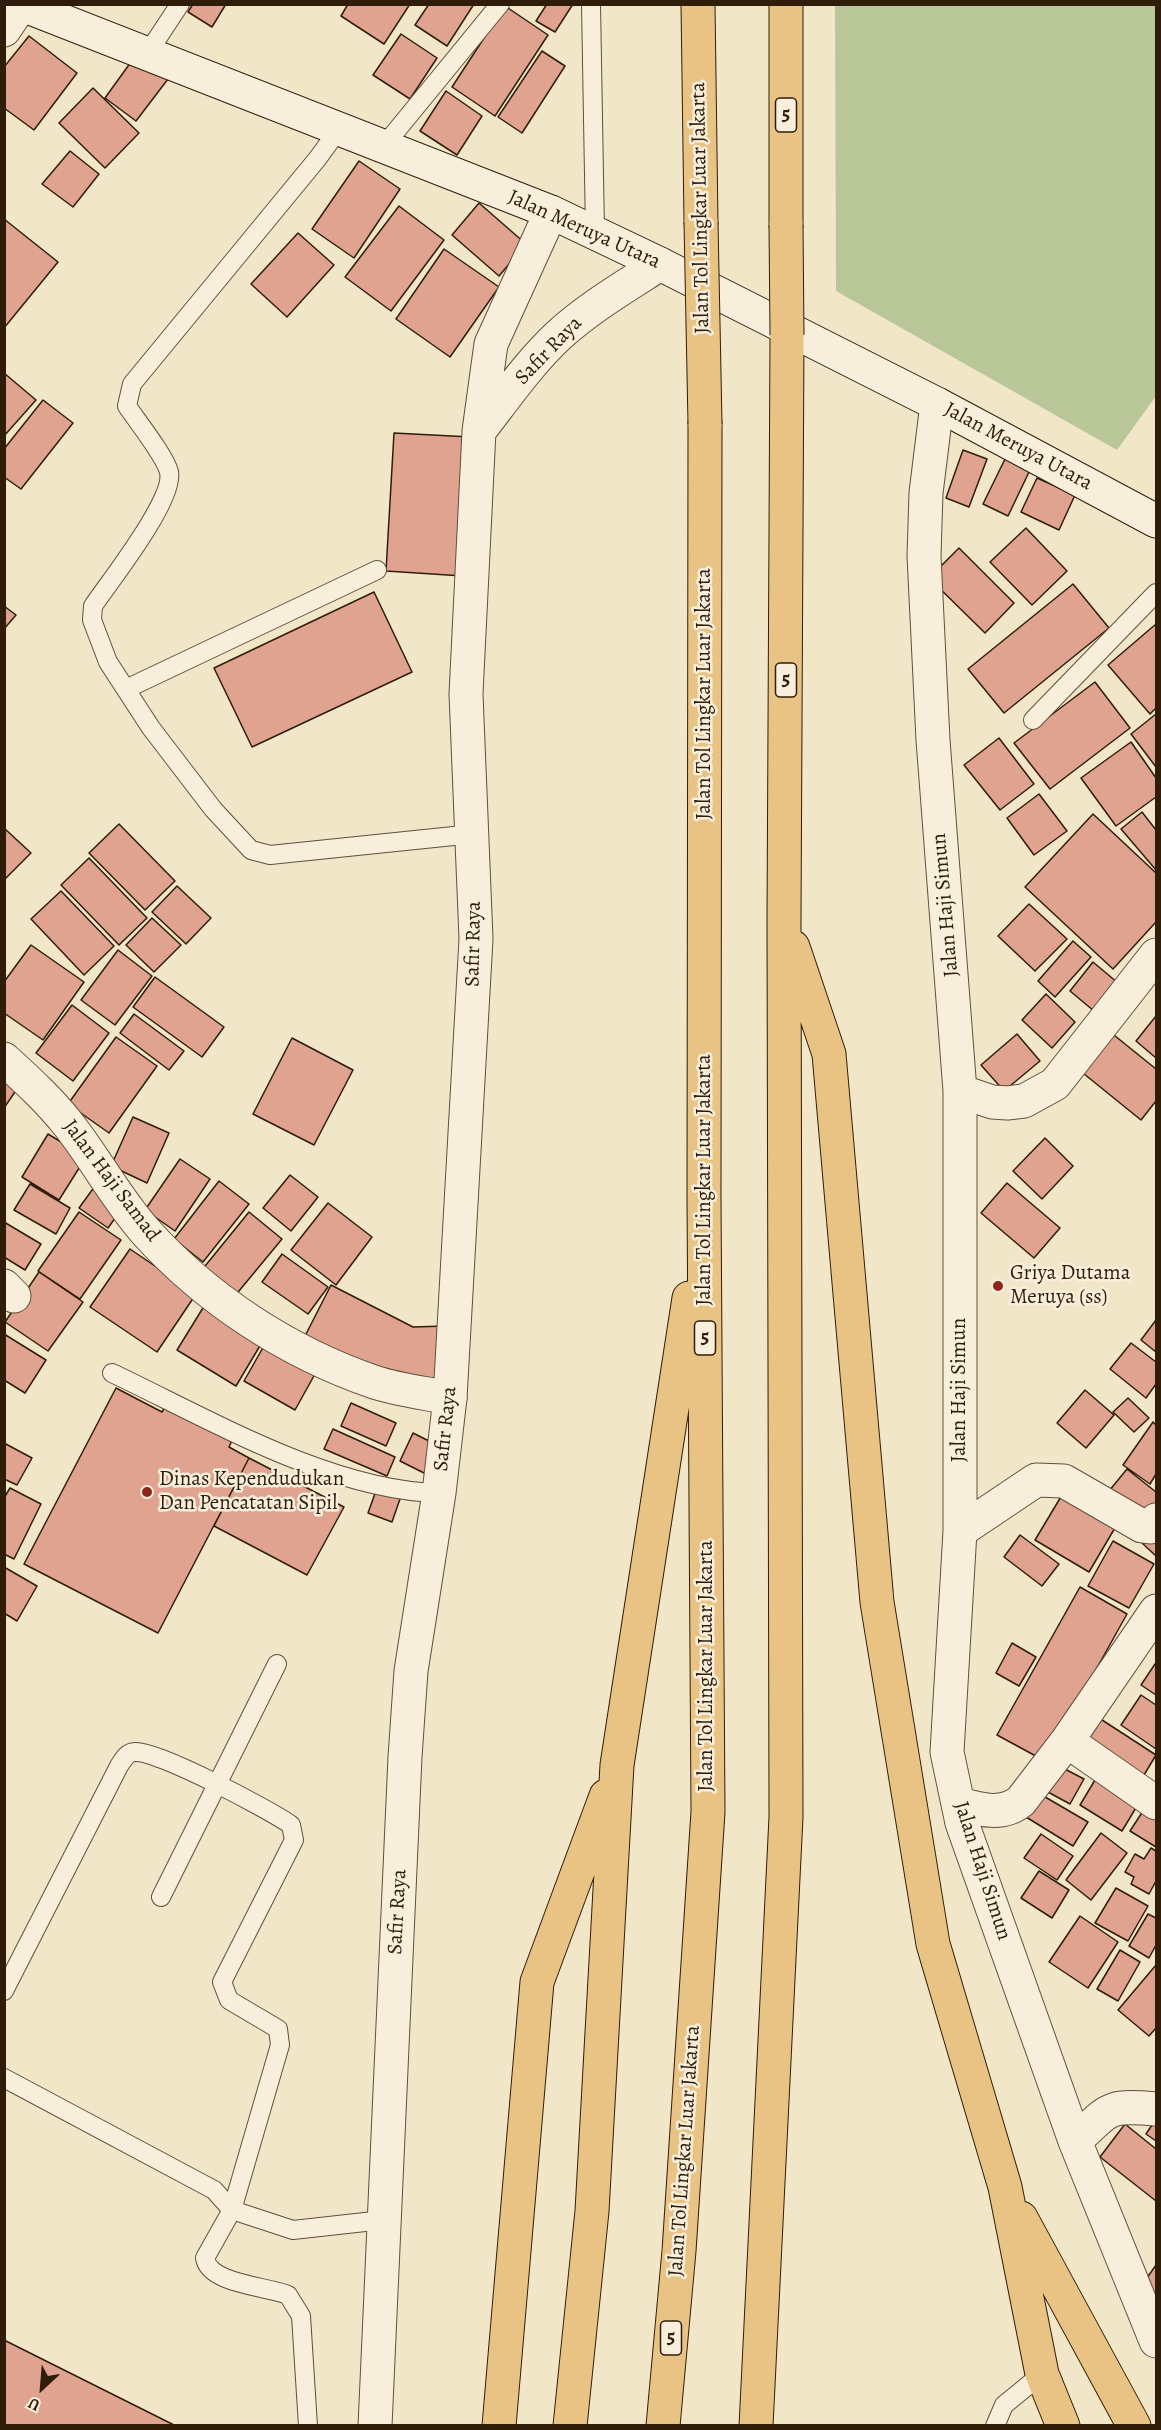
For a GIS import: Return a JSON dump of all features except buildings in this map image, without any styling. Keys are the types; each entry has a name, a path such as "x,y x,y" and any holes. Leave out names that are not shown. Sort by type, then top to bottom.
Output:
{"highway":[{"name":"Jalan Tol Lingkar Luar Jakarta","path":"663,2426 679,2251 708,1812 704,1197 705,424 698,4"},
{"name":"5","path":"756,2426 786,1817 784,920 788,441 786,4"},
{"path":"784,920 829,1054 877,1602 933,1944 1005,2187 1042,2374 1063,2426"},
{"path":"570,2426 592,2211 617,1765 704,1197"},
{"path":"499,2426 537,1982 617,1765"},
{"path":"1005,2187 1134,2426"}],"street":[{"name":"Jalan Meruya Utara","path":"21,5 551,212 660,264 937,404 1156,519"},
{"path":"4,30 21,5"},
{"name":"Safir Raya","path":"375,2426 383,2220 411,1671 439,1493 450,1398 476,939 466,694 479,431 491,344 551,212"},
{"name":"Safir Raya","path":"479,431 534,361 558,336 583,315 660,264"},
{"name":"Jalan Haji Simun","path":"937,404 926,493 924,556 933,740 960,1091 960,1531 947,1752 962,1823 1075,2141 1156,2341"},
{"path":"960,1091 992,1102 1007,1103 1024,1101 1055,1084 1156,956"},
{"name":"Jalan Haji Samad","path":"4,1059 39,1090 68,1124 144,1229 188,1275 249,1322 315,1357 375,1382 450,1398"},
{"path":"960,1531 1036,1480 1064,1481 1142,1526 1150,1527 1156,1520"},
{"path":"959,1804 993,1811 1013,1808 1022,1801 1067,1741 1156,1611"},
{"path":"1067,1741 1156,1803"},
{"path":"1075,2141 1107,2111 1120,2106 1156,2109"}],"lane":[{"path":"147,54 180,4"},
{"path":"382,147 500,4"},
{"path":"591,4 595,232"},
{"path":"339,129 318,158 132,384 127,395 127,406 168,468 170,486 160,508 91,612 108,662 151,728 213,809 251,850 270,855 473,834"},
{"path":"126,689 377,570"},
{"path":"1033,720 1156,593"},
{"path":"112,1373 306,1465 413,1493 439,1493"},
{"path":"161,1897 277,1664"},
{"path":"4,1991 124,1758 133,1752 139,1752 218,1785 274,1813 291,1825 295,1835 222,1982 229,2000 278,2029 280,2045 232,2210 205,2258 207,2265 216,2276 287,2295 300,2313 308,2426"},
{"path":"4,2078 214,2190 232,2210 293,2230 383,2220"},
{"path":"995,2426 1004,2406 1042,2374"}],"green space":[{"path":"835,5 1156,5 1156,396 1117,450 836,291"}],"place":[{"name":"Griya Dutama Meruya (ss)","path":"998,1286"},
{"name":"Dinas Kependudukan Dan Pencatatan Sipil","path":"147,1492"}]}
